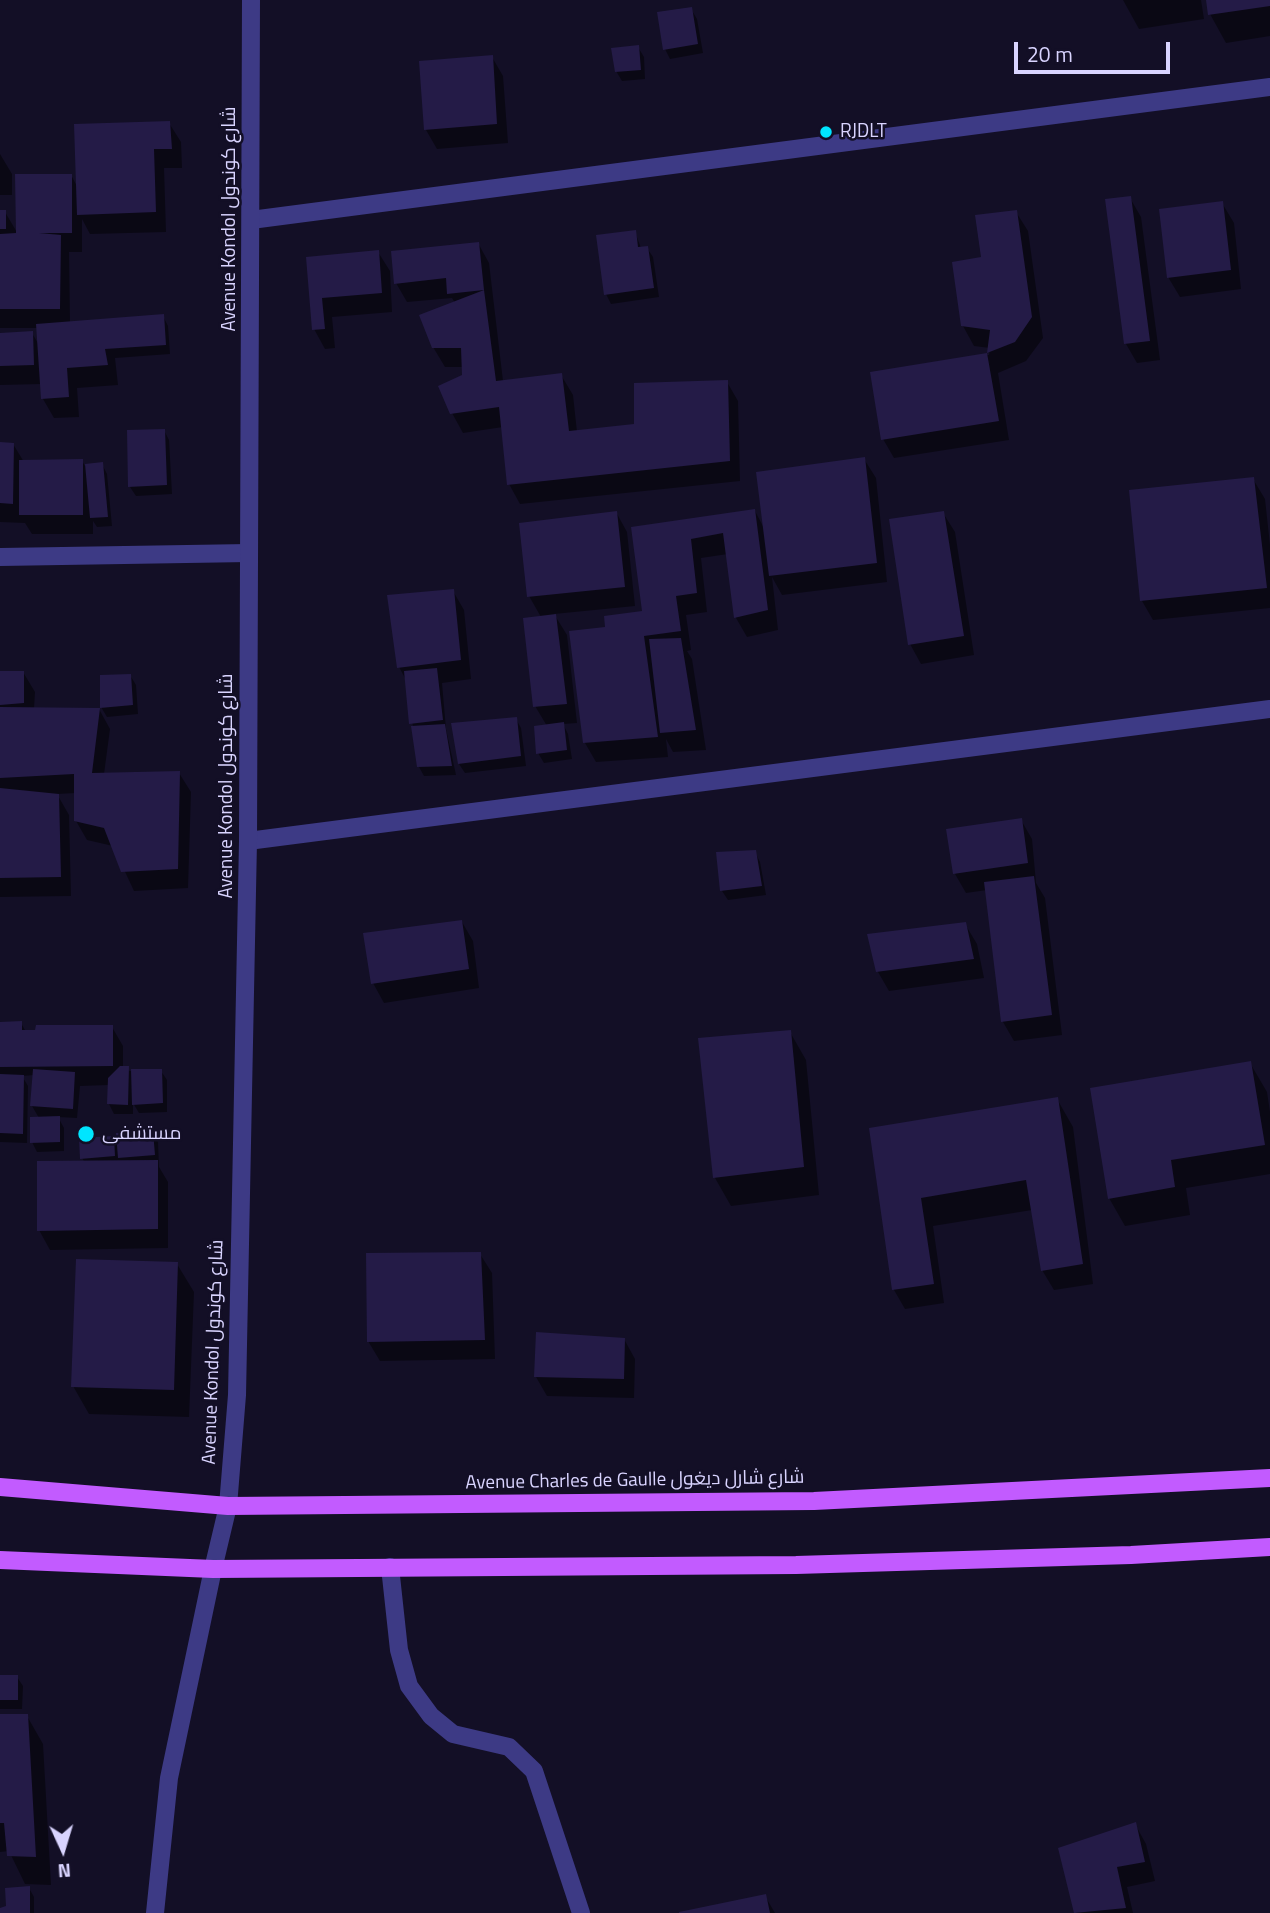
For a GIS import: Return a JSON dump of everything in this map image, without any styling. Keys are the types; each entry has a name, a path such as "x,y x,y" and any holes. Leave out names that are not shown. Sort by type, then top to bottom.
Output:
{"main road":[{"name":"Avenue Charles de Gaulle شارع شارل ديغول","path":"0,1487 228,1506 814,1501 1270,1478"},
{"path":"0,1560 213,1569 796,1565 1131,1555 1270,1547"}],"street":[{"name":"Avenue Kondol شارع كوندول","path":"155,1913 170,1778 228,1506 237,1395 248,841 251,0"},
{"path":"251,220 1270,87"},
{"path":"0,557 249,553"},
{"path":"248,841 1270,709"},
{"path":"390,1567 399,1650 409,1686 431,1716 453,1734 509,1747 534,1771 581,1913"}],"building":[{"path":"1206,0 1270,0 1270,6 1208,15"},
{"path":"692,7 698,44 663,50 657,12"},
{"path":"639,45 641,70 615,72 611,48"},
{"path":"493,55 497,124 424,130 419,61"},
{"path":"170,121 172,149 154,149 156,212 77,215 74,124"},
{"path":"15,174 72,174 72,233 39,233 61,235 60,309 0,309 0,234 16,233"},
{"path":"1131,196 1150,341 1124,344 1105,199"},
{"path":"1223,201 1231,270 1167,278 1159,209"},
{"path":"0,210 6,210 6,229 0,229"},
{"path":"1017,210 1032,317 1015,342 987,353 990,330 961,326 952,262 981,257 975,215"},
{"path":"636,230 638,247 648,246 654,288 604,295 596,235"},
{"path":"479,242 484,290 447,294 446,278 394,284 391,251"},
{"path":"379,250 382,293 322,298 325,329 312,330 306,257"},
{"path":"484,290 496,381 562,373 569,431 634,424 634,383 728,380 730,461 507,485 499,407 450,414 438,386 462,375 461,348 432,348 419,315"},
{"path":"164,314 166,345 105,349 108,365 67,368 69,397 41,399 36,324"},
{"path":"33,331 34,365 0,366 0,333"},
{"path":"987,353 999,421 881,440 870,372"},
{"path":"165,429 167,485 128,487 127,430"},
{"path":"0,442 14,443 13,504 0,503"},
{"path":"865,457 877,563 769,576 756,472"},
{"path":"83,459 83,515 19,515 19,460"},
{"path":"103,462 108,517 90,518 85,464"},
{"path":"1254,477 1267,588 1140,601 1129,490"},
{"path":"755,509 768,610 734,618 723,533 691,539 697,593 676,596 681,631 644,636 658,737 583,743 569,631 605,627 604,616 642,611 631,527"},
{"path":"617,511 625,587 527,597 519,523"},
{"path":"944,511 964,636 908,645 889,519"},
{"path":"454,589 461,660 397,668 387,595"},
{"path":"556,614 567,704 533,707 523,618"},
{"path":"681,638 696,730 660,733 649,639"},
{"path":"437,668 443,720 409,724 404,671"},
{"path":"0,671 24,671 24,703 0,705"},
{"path":"131,674 133,705 100,708 100,675"},
{"path":"0,707 100,708 92,773 180,771 178,869 121,872 104,828 74,821 74,774 0,778"},
{"path":"517,717 521,756 458,764 451,723"},
{"path":"564,722 567,750 536,754 534,726"},
{"path":"445,724 452,766 417,767 411,726"},
{"path":"0,788 59,794 61,877 0,878"},
{"path":"1022,818 1028,863 953,874 946,829"},
{"path":"756,850 762,886 720,891 716,852"},
{"path":"1034,876 1052,1015 1001,1022 984,882"},
{"path":"462,920 469,969 371,984 363,933"},
{"path":"966,922 974,959 876,972 867,934"},
{"path":"22,1021 22,1030 35,1030 36,1025 113,1025 113,1066 0,1067 0,1022"},
{"path":"791,1030 804,1167 713,1178 698,1038"},
{"path":"1251,1061 1265,1145 1171,1160 1175,1187 1108,1199 1090,1088"},
{"path":"120,1066 129,1066 128,1105 107,1104 108,1078"},
{"path":"33,1069 75,1072 73,1109 30,1106"},
{"path":"131,1069 162,1069 163,1103 132,1105"},
{"path":"0,1074 24,1075 23,1134 0,1133"},
{"path":"1058,1097 1083,1264 1041,1271 1026,1180 921,1198 934,1284 892,1290 869,1128"},
{"path":"60,1116 60,1142 30,1143 30,1117"},
{"path":"153,1131 155,1155 118,1158 116,1133"},
{"path":"114,1136 115,1156 80,1159 79,1138"},
{"path":"158,1160 158,1229 37,1231 37,1161"},
{"path":"481,1252 485,1340 367,1342 366,1253"},
{"path":"76,1259 178,1262 174,1390 71,1387"},
{"path":"536,1332 625,1338 624,1379 534,1377"},
{"path":"0,1675 18,1675 18,1700 0,1700"},
{"path":"0,1714 28,1714 36,1857 7,1856 4,1823 0,1823"},
{"path":"1136,1822 1145,1862 1117,1867 1126,1908 1074,1913 1058,1848"},
{"path":"30,1886 30,1913 0,1913 0,1908 6,1906 5,1888"},
{"path":"766,1894 770,1913 679,1913 679,1912"}],"place":[{"name":"RJDLT","path":"826,132"},
{"name":"مستشفى","path":"86,1134"}]}
